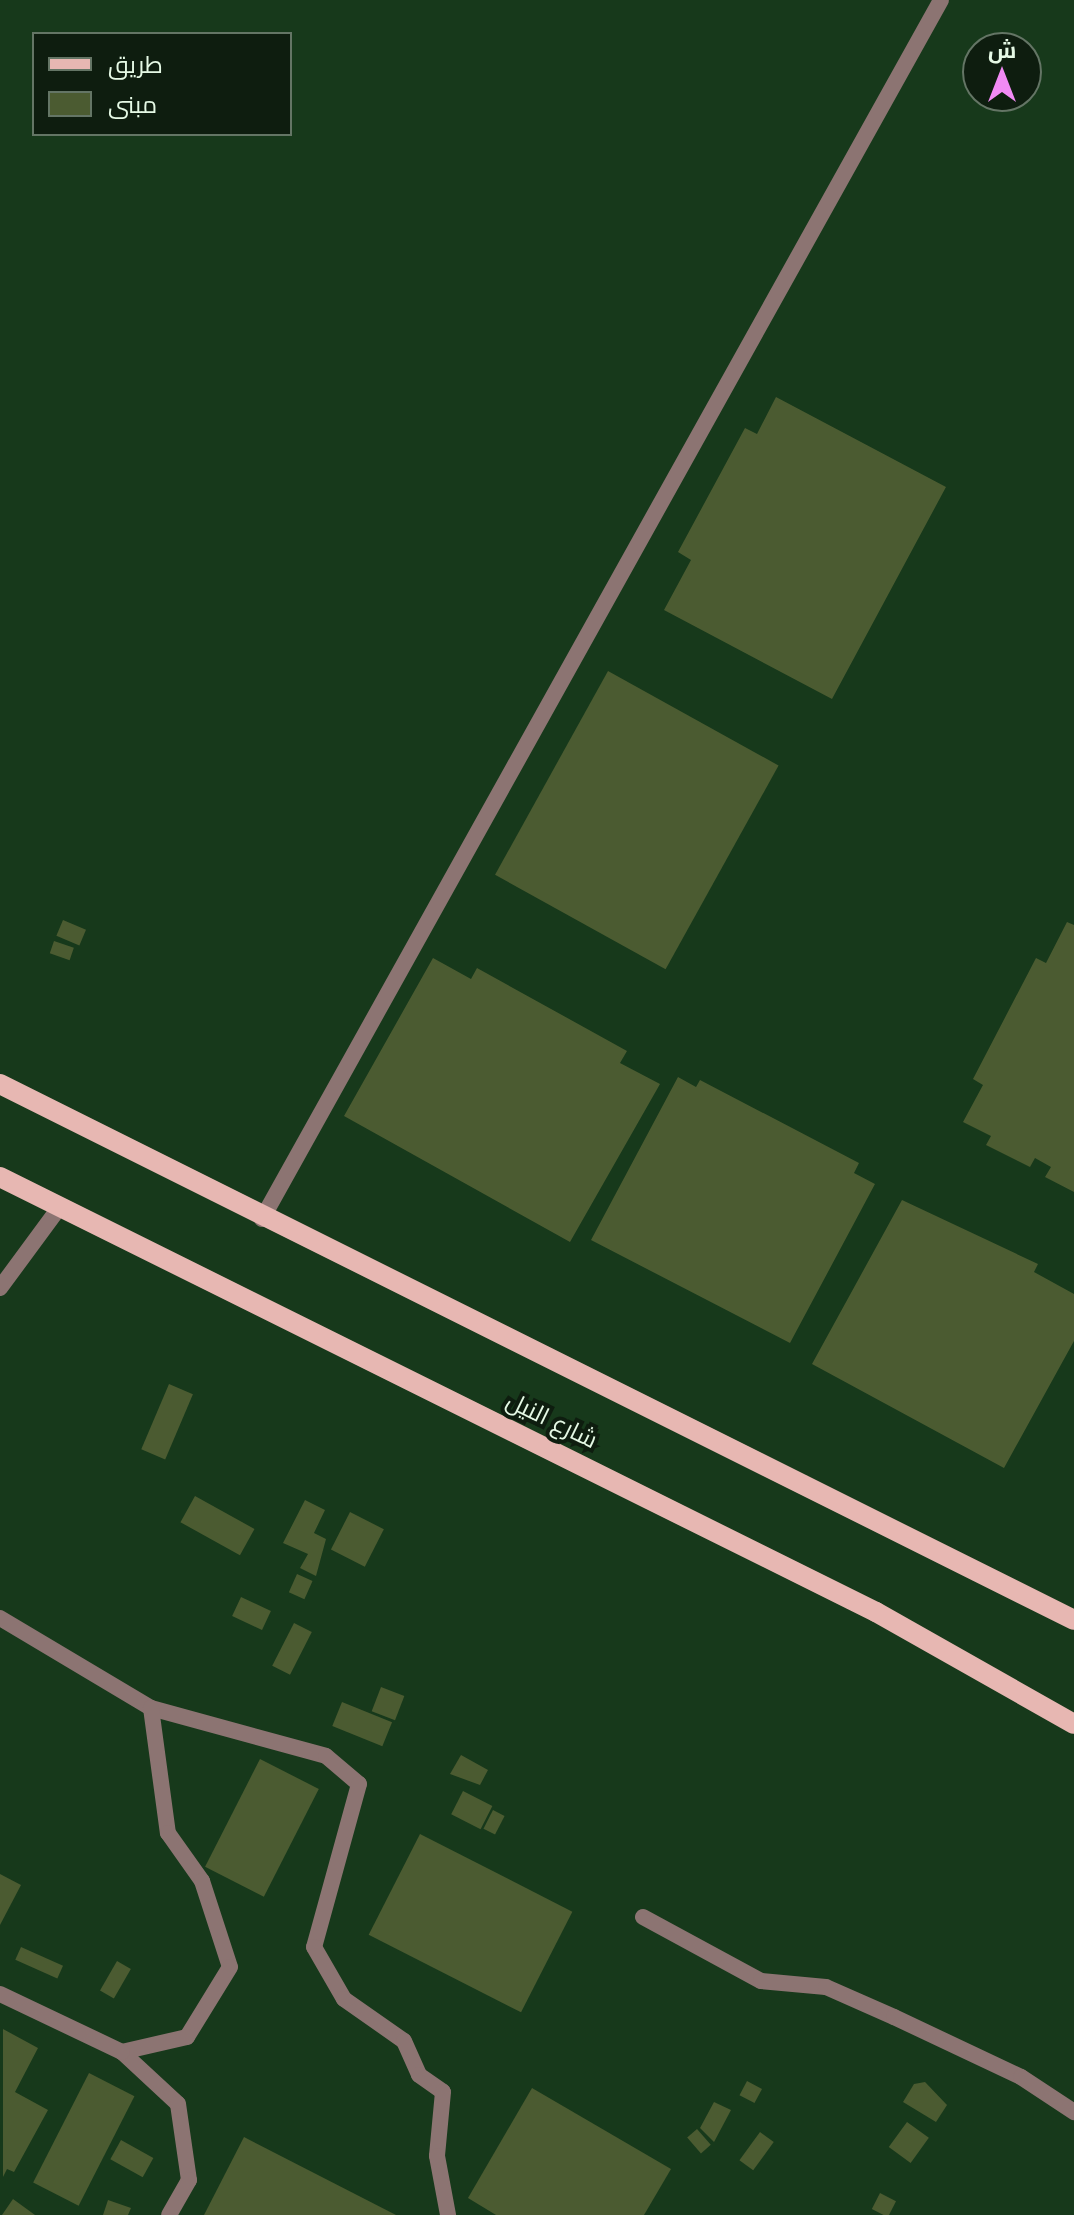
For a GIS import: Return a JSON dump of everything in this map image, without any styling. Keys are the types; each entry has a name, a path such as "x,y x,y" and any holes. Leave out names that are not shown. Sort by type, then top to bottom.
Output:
{"main road":[{"path":"0,1084 262,1219 1074,1620"},
{"name":"شارع النيل","path":"0,1177 725,1536 1074,1724"}],"street":[{"path":"262,1219 941,0"},
{"path":"0,1288 59,1208"},
{"path":"0,1618 151,1708 326,1756 359,1784 314,1947 344,1999 404,2041 419,2075 443,2092 437,2156 448,2215"},
{"path":"122,2052 187,2037 230,1967 202,1881 168,1833 151,1708"},
{"path":"643,1917 761,1981 826,1987 894,2017 1021,2077 1074,2112"},
{"path":"0,1994 122,2052 178,2104 189,2180 169,2215"}],"building":[{"path":"776,397 946,487 832,699 664,610 691,560 678,552 745,428 757,434"},
{"path":"608,671 779,766 666,969 495,875"},
{"path":"63,920 86,930 79,945 56,936"},
{"path":"1067,922 1074,925 1074,1192 1045,1177 1051,1167 1035,1158 1030,1167 986,1145 991,1136 963,1122 983,1085 973,1079 1036,958 1046,963"},
{"path":"54,941 74,948 70,960 50,953"},
{"path":"433,958 471,979 477,968 627,1051 620,1063 660,1084 570,1242 344,1116"},
{"path":"678,1077 696,1087 700,1080 859,1163 854,1173 875,1184 790,1343 591,1240"},
{"path":"902,1200 1038,1264 1034,1272 1074,1294 1074,1341 1004,1468 812,1364"},
{"path":"169,1384 193,1394 165,1460 141,1449"},
{"path":"195,1496 254,1529 240,1555 180,1522"},
{"path":"305,1500 325,1510 314,1533 326,1539 316,1576 300,1568 308,1554 283,1543"},
{"path":"350,1512 384,1529 365,1567 331,1549"},
{"path":"297,1574 313,1581 304,1599 289,1592"},
{"path":"241,1597 271,1611 262,1630 232,1616"},
{"path":"294,1623 312,1632 290,1675 272,1666"},
{"path":"381,1687 404,1696 395,1720 372,1711"},
{"path":"342,1702 392,1722 382,1746 332,1726"},
{"path":"461,1755 488,1770 480,1785 450,1774"},
{"path":"260,1759 319,1789 264,1897 205,1867"},
{"path":"463,1791 492,1806 481,1829 451,1814"},
{"path":"493,1810 505,1816 495,1835 483,1829"},
{"path":"420,1834 572,1912 521,2012 369,1935"},
{"path":"0,1874 21,1885 0,1925"},
{"path":"21,1947 63,1966 57,1978 15,1960"},
{"path":"117,1961 131,1969 114,1998 100,1990"},
{"path":"3,2029 38,2048 15,2092 48,2110 14,2172 7,2169 3,2177"},
{"path":"89,2073 134,2096 79,2206 33,2183"},
{"path":"747,2081 762,2089 754,2103 739,2095"},
{"path":"925,2082 947,2105 936,2122 903,2102 914,2084"},
{"path":"532,2088 671,2169 644,2215 496,2215 468,2198"},
{"path":"714,2102 731,2110 714,2142 700,2128"},
{"path":"907,2122 929,2138 911,2163 889,2147"},
{"path":"697,2129 711,2145 701,2153 687,2138"},
{"path":"760,2132 774,2142 753,2170 739,2160"},
{"path":"244,2137 396,2215 204,2215"},
{"path":"121,2140 153,2158 143,2177 110,2159"},
{"path":"880,2193 896,2201 889,2215 872,2209"},
{"path":"13,2199 35,2215 2,2215"},
{"path":"108,2200 131,2208 128,2215 103,2215"}]}
